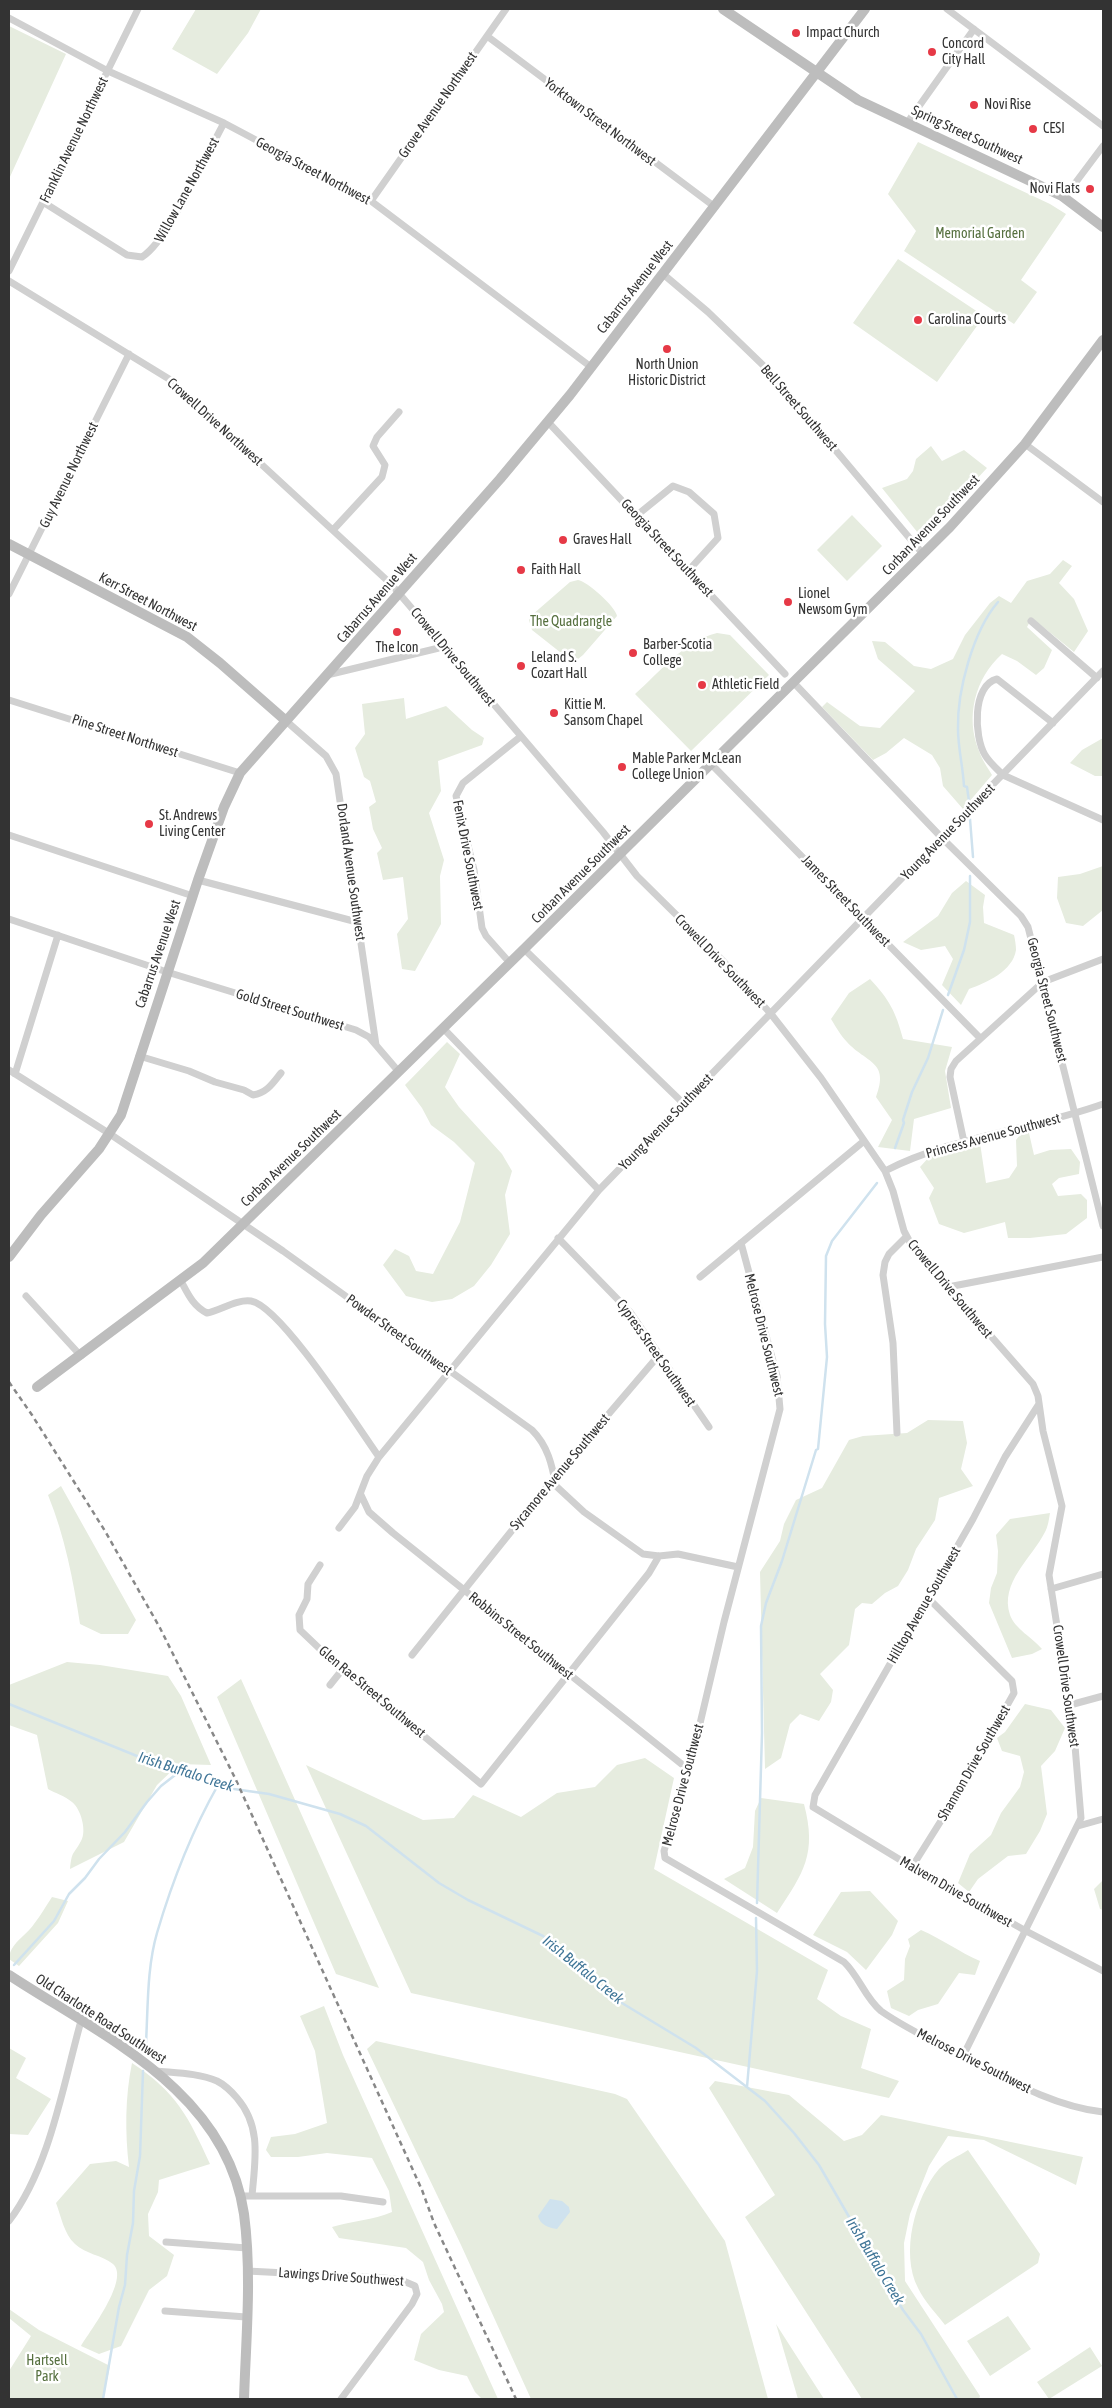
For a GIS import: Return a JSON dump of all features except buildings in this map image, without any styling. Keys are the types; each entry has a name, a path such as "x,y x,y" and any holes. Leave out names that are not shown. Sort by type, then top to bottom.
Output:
{"street":[{"name":"Franklin Avenue Northwest","path":"9,271 138,9"},
{"name":"Grove Avenue Northwest","path":"371,201 506,9"},
{"name":"Spring Street Southwest","path":"723,9 858,100 1064,198 1103,227"},
{"name":"Cabarrus Avenue West","path":"9,1257 41,1215 110,1134 121,1115 192,896 224,806 240,773 548,422 715,207 865,9"},
{"path":"947,9 1103,126"},
{"name":"Georgia Street Northwest","path":"9,18 108,71 224,123 371,201 591,367"},
{"path":"906,122 974,29"},
{"name":"Yorktown Street Northwest","path":"487,36 715,207"},
{"name":"Willow Lane Northwest","path":"43,202 127,255 142,257 151,251 165,232 224,123"},
{"path":"1064,198 1103,146"},
{"name":"Bell Street Southwest","path":"663,274 708,312 768,370 923,554"},
{"name":"Crowell Drive Northwest","path":"9,281 169,379 192,398 399,593"},
{"name":"Corban Avenue Southwest","path":"37,1387 181,1281 243,1224 524,950 923,554 1025,444 1103,340"},
{"name":"Guy Avenue Northwest","path":"9,594 129,354"},
{"path":"332,530 385,471 385,465 373,446 377,437 399,412"},
{"name":"Georgia Street Southwest","path":"548,422 785,674"},
{"path":"1025,444 1103,502"},
{"path":"636,516 673,486 689,492 714,514 718,538 688,571"},
{"name":"Kerr Street Northwest","path":"9,544 187,637 285,720"},
{"name":"Crowell Drive Southwest","path":"399,593 621,854 637,876 724,962 771,1014 821,1078 885,1171 893,1191 906,1237 1033,1384 1062,1506 1062,1515 1049,1564 1051,1589 1070,1705 1081,1808 1078,1826 963,2056"},
{"path":"1031,621 1064,652 1097,678"},
{"path":"326,675 443,647"},
{"name":"Young Avenue Southwest","path":"340,1528 355,1507 361,1496 367,1476 379,1457 599,1190 942,838 1006,776 1103,671"},
{"path":"1053,724 1003,682 997,679 990,680 984,685 980,694 977,714 984,754 1006,776 1103,820"},
{"name":"Georgia Street Southwest","path":"794,683 942,838 1022,916 1033,942 1103,1226"},
{"name":"Pine Street Northwest","path":"9,700 240,773"},
{"name":"Dorland Avenue Southwest","path":"285,720 318,748 330,762 338,780 376,1045"},
{"name":"Fenix Drive Southwest","path":"510,963 486,936 482,928 474,870 456,796 463,783 520,737"},
{"name":"James Street Southwest","path":"712,765 980,1038"},
{"path":"9,835 192,896"},
{"path":"198,880 357,922"},
{"name":"Gold Street Southwest","path":"9,919 167,972 356,1030 369,1037 399,1072"},
{"path":"12,1072 58,935"},
{"path":"524,950 684,1104"},
{"path":"964,1142 950,1077 951,1069 956,1061 1043,982 1103,959"},
{"path":"443,1028 599,1190"},
{"path":"139,1056 189,1071 215,1082 244,1090 253,1095 261,1094 272,1085 281,1073"},
{"name":"Powder Street Southwest","path":"12,1072 110,1134 243,1224 537,1435 542,1440 554,1468 556,1486 584,1512 643,1554 659,1556 678,1554 738,1567"},
{"name":"Princess Avenue Southwest","path":"885,1171 917,1156 1075,1114 1103,1104"},
{"path":"700,1277 864,1141"},
{"path":"897,1433 892,1342 883,1275 884,1262 889,1254 906,1237"},
{"name":"Cypress Street Southwest","path":"558,1238 619,1299 709,1427"},
{"name":"Melrose Drive Southwest","path":"741,1243 777,1376 780,1402 778,1420 738,1567 689,1770 664,1850 665,1858 839,1958 852,1969 869,1997 881,2010 963,2056 1040,2095 1066,2105 1103,2112"},
{"path":"948,1287 1103,1257"},
{"path":"181,1281 192,1301 199,1309 207,1313 245,1301 253,1301 266,1311 288,1331 313,1362 379,1457"},
{"path":"26,1296 80,1356"},
{"name":"Sycamore Avenue Southwest","path":"412,1655 554,1478 659,1355"},
{"name":"Hilltop Avenue Southwest","path":"813,1807 815,1795 928,1598 1005,1457 1039,1404"},
{"name":"Robbins Street Southwest","path":"361,1496 369,1512 463,1590 689,1770"},
{"path":"569,1675 649,1573 659,1556"},
{"name":"Glen Rae Street Southwest","path":"320,1565 308,1584 307,1599 299,1615 300,1630 342,1670 481,1784 569,1675"},
{"path":"1051,1589 1103,1574"},
{"name":"Shannon Drive Southwest","path":"912,1867 954,1800 1014,1693 1012,1681 928,1598"},
{"path":"330,1685 342,1670"},
{"path":"1070,1705 1103,1696"},
{"name":"Malvern Drive Southwest","path":"813,1807 912,1867 1026,1932 1103,1970"},
{"path":"1078,1826 1103,1819"},
{"name":"Old Charlotte Road Southwest","path":"9,1975 156,2071 187,2099 200,2115 223,2152 240,2196 247,2248 244,2399"},
{"path":"9,2221 23,2199 38,2166 81,2021"},
{"path":"156,2071 182,2073 215,2080 224,2085 245,2108 255,2131 252,2196"},
{"path":"240,2196 341,2196 383,2202"},
{"path":"166,2242 247,2248"},
{"name":"Lawings Drive Southwest","path":"247,2271 384,2278 401,2280 415,2286 417,2294 412,2304 341,2399"},
{"path":"165,2311 246,2318"}],"green space":[{"path":"196,9 261,9 248,33 217,74 172,49"},
{"path":"9,26 66,54 9,179"},
{"name":"Memorial Garden","path":"918,142 1050,204 1066,214 1021,280 1037,292 1014,324 904,251 916,231 888,194"},
{"name":"Carolina Courts","path":"898,259 984,316 937,382 853,323"},
{"path":"931,446 942,461 964,450 987,468 922,538 882,488 907,479 913,471 916,459"},
{"path":"852,515 882,546 847,581 817,550"},
{"path":"1063,560 1072,566 1059,583 1074,599 1088,631 1074,652 1032,618 1027,627 1052,650 1044,668 1036,675 1017,661 1002,654 985,674 975,699 973,725 980,754 992,775 963,809 943,786 940,768 932,755 904,738 886,753 873,760 822,707 827,702 860,726 880,728 915,691 878,659 872,641 885,642 914,666 931,669 953,659 965,635 990,603 999,596 1011,603 1027,581 1050,574"},
{"name":"The Quadrangle","path":"578,580 588,585 600,595 612,607 617,616 583,655 578,659 570,660 532,630 529,620 532,615 570,582"},
{"name":"Athletic Field","path":"717,633 730,635 769,675 691,751 635,694 683,650 705,637"},
{"path":"404,698 406,719 446,706 472,730 484,738 482,745 438,761 441,791 429,813 444,860 440,876 441,924 415,971 402,969 397,934 408,919 403,877 383,880 377,853 382,848 373,829 369,807 376,802 370,781 364,777 355,748 365,734 362,704"},
{"path":"1103,738 1103,776 1095,776 1070,763 1082,750"},
{"path":"1103,866 1103,910 1083,926 1066,923 1057,898 1058,877 1080,874"},
{"path":"966,881 985,895 983,907 984,923 1014,935 1016,950 1010,964 998,975 969,989 961,1005 942,985 953,959 945,946 921,950 903,942 938,916 952,893"},
{"path":"870,979 891,1006 903,1039 952,1047 945,1071 951,1108 914,1119 910,1151 878,1147 892,1120 876,1097 880,1085 878,1069 847,1042 831,1019 849,993"},
{"path":"447,1042 460,1054 445,1087 459,1107 502,1154 512,1171 505,1195 510,1234 491,1265 474,1286 452,1299 432,1302 406,1296 383,1265 395,1249 409,1256 416,1271 433,1274 460,1222 475,1163 454,1142 431,1125 422,1108 405,1085"},
{"path":"1023,1131 1029,1133 1034,1155 1050,1150 1071,1149 1080,1162 1079,1174 1059,1178 1052,1184 1058,1196 1081,1194 1087,1200 1087,1218 1066,1234 1030,1238 1008,1238 1005,1222 964,1233 939,1224 929,1198 934,1188 920,1167 930,1156 980,1143 986,1183 1009,1178 1017,1166 1016,1140"},
{"path":"928,1420 963,1421 967,1443 961,1469 973,1486 939,1498 935,1520 916,1549 908,1570 898,1586 885,1593 872,1604 862,1603 855,1609 849,1645 820,1674 833,1690 831,1702 819,1721 800,1714 790,1724 781,1758 765,1769 760,1572 780,1541 784,1524 796,1500 822,1488 849,1440 863,1436 907,1433"},
{"path":"61,1486 136,1620 128,1634 101,1634 80,1624 68,1558 48,1495"},
{"path":"1050,1513 1045,1532 1013,1582 1009,1592 1008,1603 1012,1620 1042,1649 1032,1654 1012,1658 989,1603 991,1588 997,1573 998,1551 996,1535 1010,1519"},
{"path":"67,1662 100,1665 168,1676 181,1696 211,1765 179,1764 157,1785 124,1842 70,1869 72,1856 83,1837 83,1826 78,1810 72,1802 48,1789 37,1735 9,1725 9,1685"},
{"path":"241,1679 379,1988 336,1974 217,1697"},
{"path":"1025,1704 1051,1710 1065,1728 1055,1751 1041,1766 1047,1814 1040,1831 1026,1854 1008,1856 978,1879 969,1892 958,1883 970,1854 991,1835 1001,1813 1020,1787 1024,1772 1020,1756 1002,1751 997,1738 1005,1732"},
{"path":"645,1758 674,1778 654,1869 828,1970 817,1999 841,2016 871,2029 861,2068 899,2081 889,2098 411,1993 306,1765 423,1820 454,1818 473,1795 521,1817 557,1793 595,1787 617,1765"},
{"path":"761,1798 804,1804 808,1821 809,1836 806,1862 801,1874 777,1913 724,1879 745,1868 753,1847 755,1811"},
{"path":"1103,1880 1103,1910 1100,1909 1094,1889"},
{"path":"870,1891 898,1921 892,1935 866,1970 847,1952 813,1935 841,1892"},
{"path":"52,1897 68,1901 58,1923 19,1966 9,1959 12,1949 31,1928"},
{"path":"921,1930 980,1961 975,1975 959,1973 938,2004 918,2010 909,2016 891,2008 887,1991 904,1980 905,1959 910,1946 908,1939"},
{"path":"324,2006 343,2055 498,2399 482,2399 475,2392 467,2376 439,2370 414,2360 421,2334 444,2312 423,2262 406,2248 339,2238 332,2227 392,2212 389,2191 372,2158 327,2153 298,2157 271,2157 266,2150 271,2137 295,2134 327,2123 315,2051 300,2016"},
{"path":"376,2041 615,2094 627,2099 725,2241 768,2399 531,2399 461,2245 367,2049"},
{"path":"9,2048 26,2058 16,2078 51,2099 28,2135 9,2134"},
{"path":"132,2063 171,2095 188,2119 210,2164 159,2180 158,2192 148,2214 149,2236 174,2255 167,2276 149,2290 121,2346 99,2354 81,2346 113,2293 117,2271 109,2261 84,2250 71,2240 65,2230 56,2203 90,2164 116,2161 129,2167 126,2115"},
{"path":"715,2081 789,2095 844,2141 862,2135 881,2115 1083,2157 1076,2185 984,2140 948,2136 929,2166 910,2214 904,2243 905,2281 980,2396 979,2399 862,2399 745,2217 775,2195 709,2088"},
{"path":"968,2150 1040,2254 1038,2263 945,2325 918,2288 910,2259 910,2242 917,2210 930,2181 942,2166"},
{"name":"Hartsell Park","path":"9,2309 39,2330 110,2366 103,2399 9,2399 9,2371 31,2336 9,2318"},
{"path":"1008,2316 1031,2349 990,2376 967,2341"},
{"path":"776,2324 824,2399 798,2399"},
{"path":"1090,2347 1102,2366 1049,2399 1037,2382"}],"water":[{"path":"550,2199 562,2201 569,2207 570,2212 557,2229 545,2226 538,2216"}],"waterway":[{"path":"969,801 967,787 964,786 959,743 958,714 960,697 974,645 989,614 998,602"},
{"path":"970,819 973,857"},
{"path":"948,995 964,950 970,922 970,876"},
{"path":"895,1148 912,1092 928,1058 943,1010"},
{"path":"757,1903 762,1733 761,1626 766,1603 782,1561 816,1450 818,1449 827,1357 825,1324 826,1256 832,1241 877,1183"},
{"name":"Irish Buffalo Creek","path":"9,1704 164,1767 227,1788 269,1794 340,1814 366,1826 439,1883 468,1900 543,1936 617,2000 696,2048 765,2101 794,2133 819,2165 903,2310 921,2334 957,2399"},
{"path":"14,1965 54,1921 69,1894 125,1832 147,1802 161,1786 179,1772"},
{"path":"146,2043 150,1973 157,1933 183,1857 218,1785"},
{"path":"747,2087 757,1971 756,1918"},
{"path":"103,2399 119,2307 125,2285 127,2255 133,2223 134,2191 140,2156 143,2071"}],"railway":[{"path":"9,1382 105,1531 160,1628 236,1780 422,2190 434,2223 516,2399"}],"place":[{"name":"Impact Church","path":"796,33"},
{"name":"Concord City Hall","path":"932,52"},
{"name":"Novi Rise","path":"974,105"},
{"name":"CESI","path":"1033,129"},
{"name":"Novi Flats","path":"1090,189"},
{"name":"Carolina Courts","path":"918,320"},
{"name":"North Union Historic District","path":"667,349"},
{"name":"Graves Hall","path":"563,540"},
{"name":"Faith Hall","path":"521,570"},
{"name":"Lionel Newsom Gym","path":"788,602"},
{"name":"The Icon","path":"397,632"},
{"name":"Barber-Scotia College","path":"633,653"},
{"name":"Leland S. Cozart Hall","path":"521,666"},
{"name":"Athletic Field","path":"702,685"},
{"name":"Kittie M. Sansom Chapel","path":"554,713"},
{"name":"Mable Parker McLean College Union","path":"622,767"},
{"name":"St. Andrews Living Center","path":"149,824"}]}
